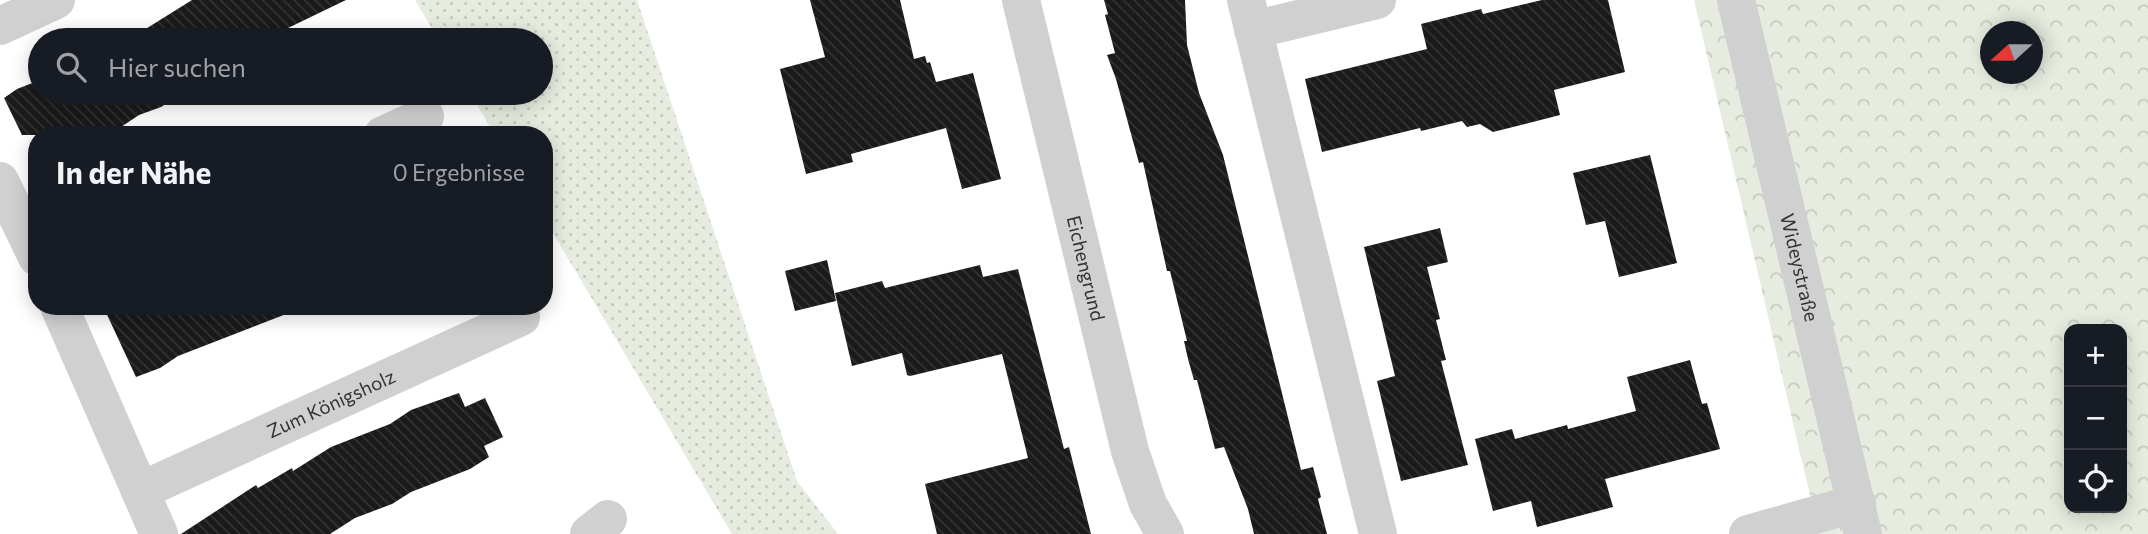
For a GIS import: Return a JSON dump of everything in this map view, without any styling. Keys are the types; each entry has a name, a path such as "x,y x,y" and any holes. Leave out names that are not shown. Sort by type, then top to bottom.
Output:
{"street":[{"path":"0,26 56,0"},
{"name":"Eichengrund","path":"1021,0 1130,451 1148,503 1165,534"},
{"path":"1377,0 1249,15 1378,534"},
{"name":"Wideystraße","path":"1736,0 1860,518"},
{"path":"403,126 425,116"},
{"path":"0,181 28,239"},
{"path":"63,315 159,534"},
{"name":"Zum Königsholz","path":"140,491 522,317"},
{"path":"1748,534 1860,518"}],"green space":[{"path":"415,0 637,0 797,481 838,534 732,534 553,233 553,126 490,126 477,105 553,105 553,28 432,28"},
{"path":"1694,0 2148,0 2148,534 1819,534"}],"building":[{"path":"192,0 346,0 288,28 147,28"},
{"path":"810,0 900,0 914,59 925,56 927,63 930,62 936,82 973,73 1001,179 962,189 946,128 851,154 853,162 806,174 780,69 825,57"},
{"path":"1104,0 1185,0 1187,45 1199,93 1223,155 1301,470 1313,467 1327,534 1254,534 1248,509 1224,447 1215,449 1197,380 1194,380 1188,359 1184,341 1187,341 1170,271 1167,271 1143,162 1139,163 1107,55 1115,53"},
{"path":"1542,0 1608,0 1625,72 1554,90 1560,115 1493,132 1480,124 1467,127 1462,121 1421,131 1420,128 1322,152 1305,79 1427,49 1421,24 1481,9 1483,14"},
{"path":"28,85 28,105 164,105 139,115 122,126 28,126 28,135 22,135 4,98"},
{"path":"1650,155 1677,263 1619,277 1605,221 1586,225 1573,173"},
{"path":"1440,228 1448,262 1427,267 1440,319 1436,320 1446,360 1441,361 1468,465 1401,481 1377,381 1395,376 1364,247"},
{"path":"827,260 836,301 795,311 785,271"},
{"path":"980,265 983,277 1018,269 1064,449 1069,447 1091,534 937,534 925,484 1028,458 1002,354 910,376 907,375 902,353 852,366 835,293 882,281 885,288"},
{"path":"107,315 284,315 178,356 160,368 136,377"},
{"path":"1690,360 1702,404 1707,403 1720,449 1605,479 1613,507 1537,527 1531,501 1493,511 1475,439 1512,429 1515,439 1567,425 1568,429 1636,411 1627,377"},
{"path":"459,393 465,407 485,398 503,437 484,446 489,457 470,469 355,518 330,534 181,534 256,485 258,488 292,468 293,471 331,447 390,424 411,410"}]}
